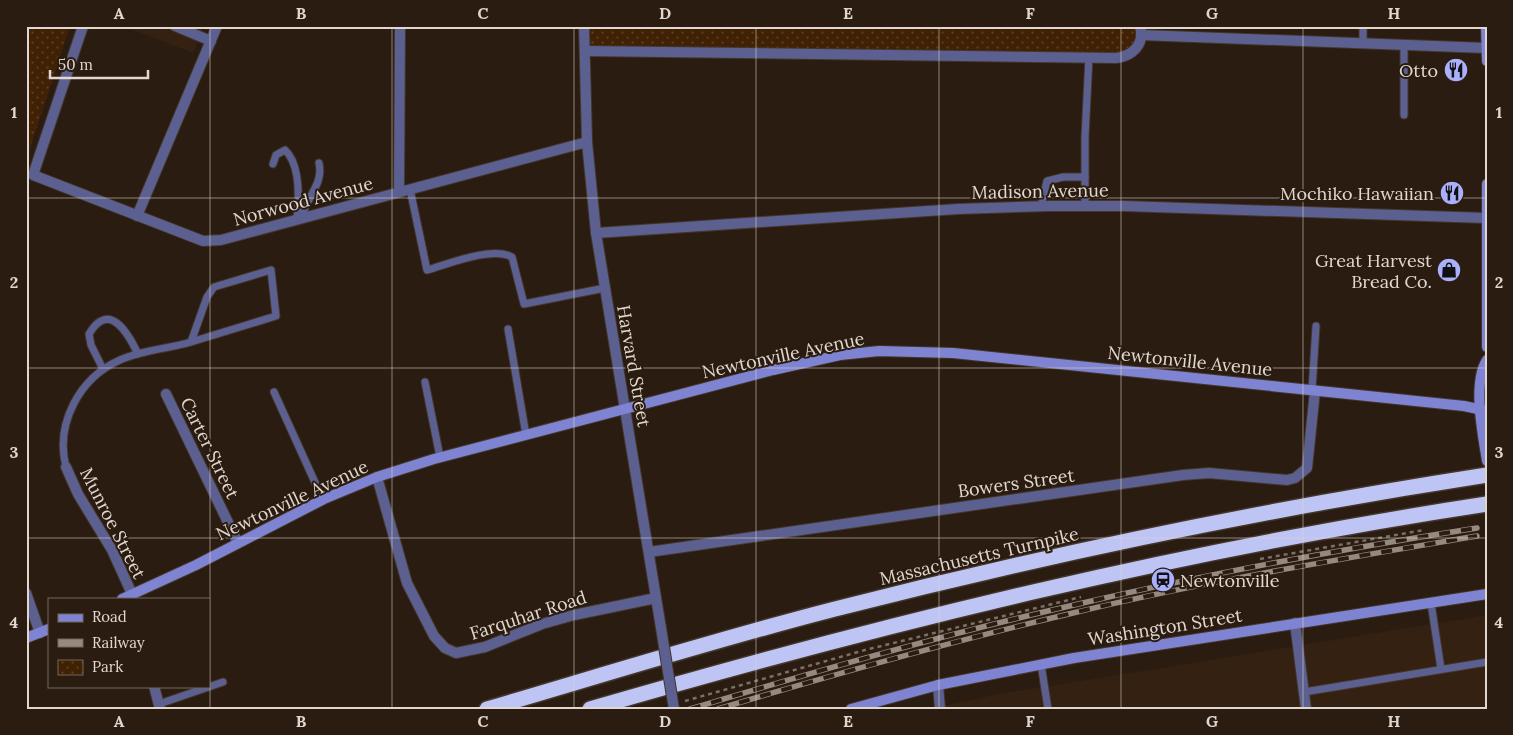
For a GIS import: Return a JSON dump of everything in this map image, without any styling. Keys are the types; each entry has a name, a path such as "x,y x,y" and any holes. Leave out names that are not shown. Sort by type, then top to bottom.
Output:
{"highway":[{"name":"Massachusetts Turnpike","path":"487,709 740,635 972,575 1217,522 1487,475"},
{"path":"590,709 813,645 1055,585 1299,535 1487,504"}],"main road":[{"path":"1486,26 1487,62"},
{"path":"1487,184 1487,347"},
{"name":"Newtonville Avenue","path":"127,597 323,500 377,477 625,408 774,370 840,356 879,351 953,353 1484,410"},
{"path":"1487,360 1482,371 1487,461"},
{"name":"Washington Street","path":"851,709 938,685 1040,664 1487,594"},
{"path":"26,638 45,631"}],"street":[{"name":"Norwood Avenue","path":"83,26 33,175 195,238 212,241 587,142"},
{"path":"175,26 211,42"},
{"path":"138,216 217,26"},
{"path":"399,192 400,26"},
{"name":"Harvard Street","path":"584,26 587,142 596,233 674,709"},
{"path":"585,51 1125,57 1138,46 1140,30 1486,48"},
{"name":"Madison Avenue","path":"596,233 958,209 1085,205 1486,218"},
{"name":"Bowers Street","path":"649,552 1183,475 1209,473 1287,480 1295,478 1307,468 1313,391"},
{"name":"Carter Street","path":"166,394 238,543"},
{"name":"Munroe Street","path":"66,467 78,494 112,550 127,597"},
{"name":"Farquhar Road","path":"377,477 407,583 434,636 445,648 456,653 485,647 542,624 574,615 656,598"},
{"path":"26,592 45,631"},
{"path":"1295,623 1306,709"},
{"path":"938,685 940,709"},
{"path":"155,688 160,706"}],"lane":[{"path":"1363,26 1363,43"},
{"path":"1404,45 1404,115"},
{"path":"1085,205 1089,57"},
{"path":"273,164 276,155 286,150 293,157 300,219"},
{"path":"300,219 304,206 320,177 319,164"},
{"path":"1041,206 1047,181 1063,177 1085,177"},
{"path":"410,189 427,270 481,255 503,252 512,257 524,304 605,288"},
{"path":"66,467 63,443 70,412 86,384 103,369 120,360 190,342 276,316 271,270 214,287 207,296 190,342"},
{"path":"103,369 90,345 89,334 93,326 102,321 112,320 128,332 138,354"},
{"path":"1313,391 1316,326"},
{"path":"508,329 526,435"},
{"path":"424,382 440,458"},
{"path":"274,392 323,500"},
{"path":"1431,603 1441,669"},
{"path":"1304,692 1487,662"},
{"path":"1040,664 1048,709"},
{"path":"210,687 223,682"},
{"path":"160,706 207,688"}],"path":[{"path":"1256,560 1429,529"},
{"path":"685,701 865,650 1082,597"}],"shaded area":[{"path":"123,26 204,26 193,53"},
{"path":"1487,615 1487,709 930,709 994,695"}],"green space":[{"path":"26,26 70,26 26,161"},
{"path":"584,26 1140,26 1141,38 1125,57 585,51"}],"railway":[{"path":"690,709 881,654 977,628 1074,605 1275,563 1477,528"},
{"path":"718,709 939,646 1123,601 1274,571 1477,536"}],"place":[{"name":"Otto","path":"1456,70"},
{"name":"Mochiko Hawaiian","path":"1452,193"},
{"name":"Great Harvest Bread Co.","path":"1449,270"},
{"name":"Newtonville","path":"1163,580"}]}
